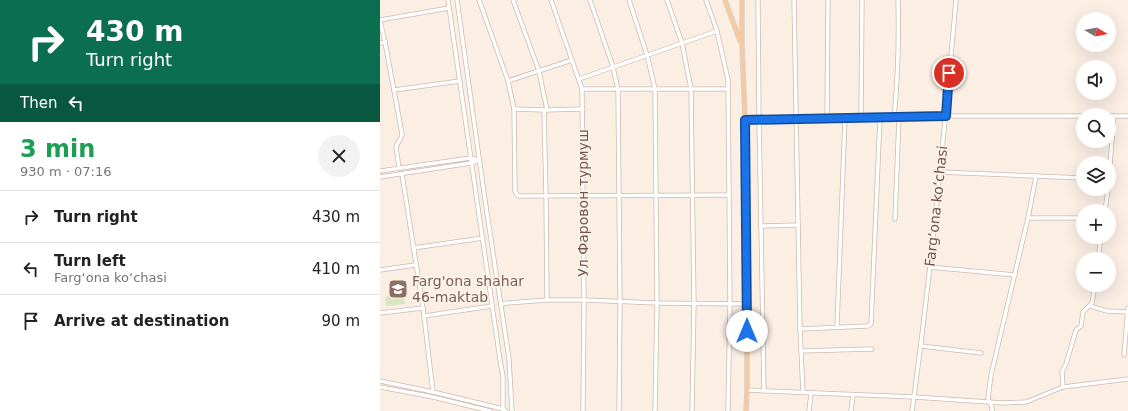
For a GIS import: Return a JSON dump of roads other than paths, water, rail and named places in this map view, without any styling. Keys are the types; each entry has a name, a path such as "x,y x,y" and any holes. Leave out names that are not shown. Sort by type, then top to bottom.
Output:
{"main road":[{"path":"725,0 742,45"},
{"path":"742,0 747,304 746,411"}],"street":[{"path":"380,381 433,392 504,410 503,377 448,0"},
{"path":"457,0 502,304 509,358 512,411"},
{"path":"479,0 508,81 514,109 515,191 518,196 729,195"},
{"path":"513,0 539,71 546,110 546,300"},
{"name":"Ул Фаровон турмуш","path":"551,0 582,89 584,195 583,411"},
{"path":"590,0 613,67 618,90 620,302 619,411"},
{"path":"629,0 647,55 655,89 657,303 655,411"},
{"path":"667,0 682,43 691,89 694,304 692,411"},
{"path":"706,0 717,31 728,80 730,304 728,411"},
{"path":"758,0 764,391"},
{"path":"794,0 800,329 803,392"},
{"path":"827,118 828,0"},
{"path":"861,118 862,0"},
{"path":"894,118 899,46 898,0"},
{"name":"Fargʻona koʻchasi","path":"912,411 921,346 946,116 956,0"},
{"path":"399,168 396,147 402,137 402,134 380,21 449,8"},
{"path":"579,79 717,31"},
{"path":"380,43 385,42"},
{"path":"508,81 572,60"},
{"path":"394,90 460,81"},
{"path":"582,89 728,89"},
{"path":"514,109 583,109"},
{"path":"745,120 946,116 1076,116"},
{"path":"1116,116 1128,116"},
{"path":"895,219 899,117"},
{"path":"836,327 845,118"},
{"path":"800,329 868,326 871,324 880,118"},
{"path":"470,152 473,153 478,150"},
{"path":"464,159 470,152"},
{"path":"380,171 470,158 480,160"},
{"path":"380,177 471,163 480,160"},
{"path":"465,164 472,170"},
{"path":"939,172 1076,178"},
{"path":"402,174 423,308 433,392"},
{"path":"992,411 993,408 988,398 991,375 1028,218 1036,176"},
{"path":"1028,218 1076,218"},
{"path":"761,226 798,225"},
{"path":"413,248 483,238"},
{"path":"380,270 416,265"},
{"path":"929,266 1015,275"},
{"path":"1063,387 1062,372 1066,364 1076,330 1081,326 1083,312 1092,303 1094,292"},
{"path":"502,304 546,300 584,300 694,304 747,304"},
{"path":"424,316 492,306"},
{"path":"1090,306 1107,311 1128,311 1124,354"},
{"path":"380,313 423,308"},
{"path":"921,346 981,353"},
{"path":"801,351 872,349"},
{"path":"747,390 914,397 991,403 1026,402 1063,387 1128,379"},
{"path":"380,387 433,397 490,411"},
{"path":"809,411 811,393"},
{"path":"503,395 507,399 511,398"},
{"path":"851,411 853,395"}],"place":[{"name":"Farg'ona shahar 46-maktab","path":"398,289"}]}
